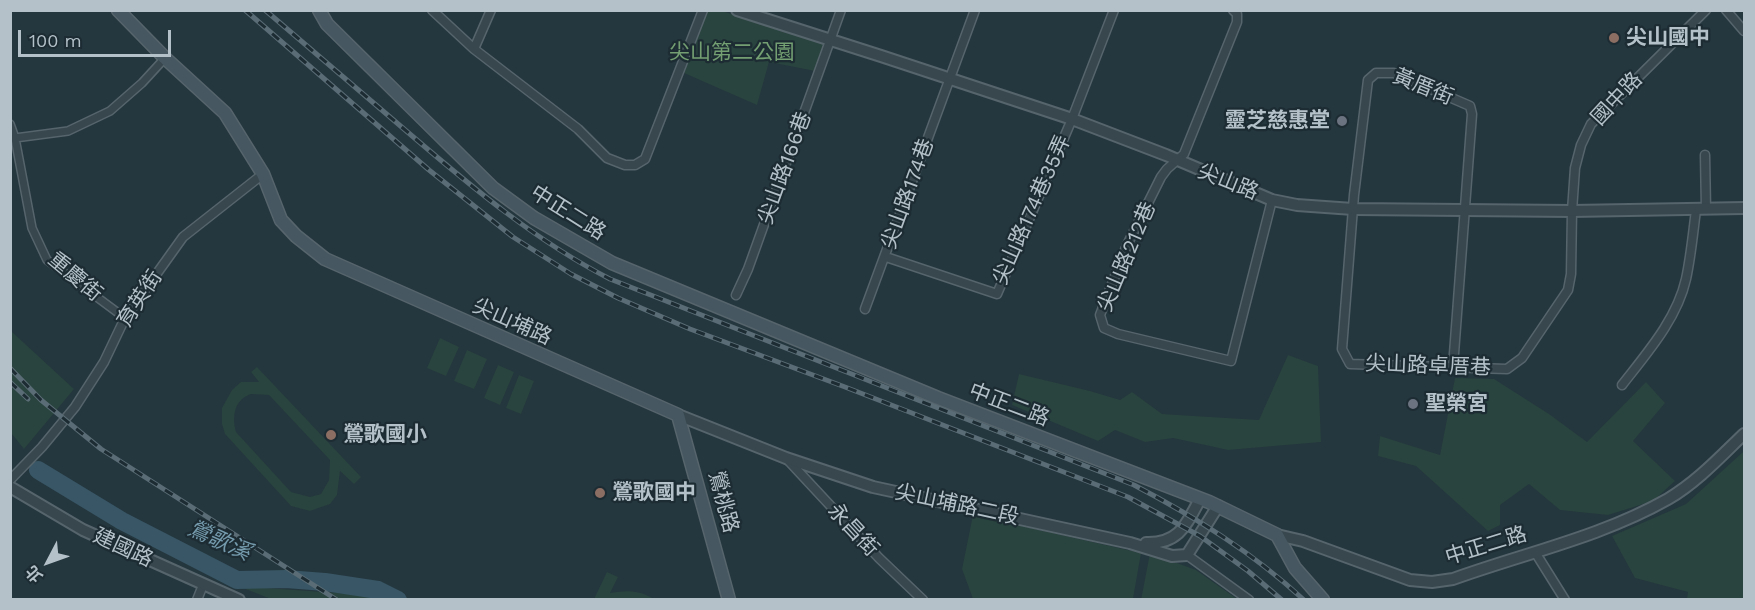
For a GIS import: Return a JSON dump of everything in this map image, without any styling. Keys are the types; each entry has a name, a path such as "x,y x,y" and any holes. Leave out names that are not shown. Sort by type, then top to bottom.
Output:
{"main road":[{"name":"尖山埔路","path":"118,10 165,58 225,113 263,174 280,220 325,259 678,415"},
{"name":"中正二路","path":"319,10 327,24 493,188 534,218 612,263 938,398 1218,506 1277,535"},
{"name":"鶯桃路","path":"678,415 729,600"},
{"path":"1277,535 1295,568 1323,600"}],"street":[{"path":"432,10 474,49 578,129 607,159 626,165 634,165 645,159 703,10"},
{"path":"474,49 491,10"},
{"name":"尖山路","path":"737,10 832,39 1072,120 1272,200 1297,205 1353,209 1572,211 1744,208"},
{"name":"尖山路166巷","path":"736,296 748,269 842,10"},
{"name":"尖山路174巷","path":"865,309 975,10"},
{"path":"1072,120 1114,10"},
{"name":"國中路","path":"1572,211 1575,168 1581,145 1591,124 1706,10"},
{"path":"1726,10 1744,31"},
{"name":"尖山路212巷","path":"1235,12 1237,22 1184,154 1161,177 1127,245 1100,315 1104,328 1118,334 1231,361 1272,200"},
{"path":"15,138 68,131 110,111 142,83 165,58"},
{"name":"黃厝街","path":"1353,209 1368,80 1376,74 1385,72 1394,73 1470,106 1472,114 1464,210"},
{"name":"尖山路174巷35弄","path":"885,256 997,294 1072,120"},
{"name":"重慶街","path":"10,124 15,138 32,228 47,260 124,318"},
{"path":"1622,385 1660,336 1674,312 1686,280 1701,209 1705,155"},
{"name":"育英街","path":"10,480 42,447 75,407 104,362 124,318 183,237 263,174"},
{"name":"尖山路卓厝巷","path":"1353,209 1342,350 1350,364 1507,369 1522,358 1568,290 1571,274 1572,211"},
{"path":"1453,367 1464,210"},
{"name":"尖山埔路","path":"678,415 786,458"},
{"name":"中正二路","path":"1277,535 1303,541 1410,580 1432,582 1454,579 1610,527 1667,499 1705,470 1744,434"},
{"name":"尖山埔路二段","path":"786,458 873,487 1130,543"},
{"name":"永昌街","path":"786,458 879,558 923,600"},
{"name":"建國路","path":"10,487 83,530 239,600"},
{"path":"1130,543 1161,544 1174,537 1184,526 1200,499"},
{"path":"1187,555 1218,506"},
{"path":"1130,543 1172,556 1187,555 1249,600"},
{"path":"1535,552 1565,600"},
{"path":"197,600 203,585"}],"green space":[{"name":"尖山第二公園","path":"707,11 722,11 826,43 815,71 769,62 757,105 684,73"},
{"path":"11,331 74,389 24,449 11,433"},
{"path":"440,338 459,347 446,376 427,368"},
{"path":"467,350 487,359 474,389 454,381"},
{"path":"1288,355 1318,366 1321,442 1228,450 1173,438 1145,442 1115,430 1098,441 1012,405 1019,374 1120,400 1132,392 1162,414 1259,420"},
{"path":"498,365 514,372 500,405 484,398"},
{"path":"257,367 361,477 354,484 340,471 337,495 330,504 310,511 291,506 225,434 222,424 222,408 232,390 241,382 259,382 251,372","holes":["251,394 269,395 330,460 329,480 321,494 310,497 291,492 236,432 234,420 241,400"]},
{"path":"519,375 534,381 521,414 506,408"},
{"path":"1455,378 1494,379 1549,414 1587,442 1646,382 1665,403 1633,441 1675,481 1653,501 1608,515 1560,510 1529,484 1500,505 1500,525 1488,531 1416,466 1378,456 1380,436 1440,455"},
{"path":"1744,451 1744,599 1687,599 1688,592 1635,578 1612,536 1686,504"},
{"path":"973,515 1141,553 1133,599 973,599 962,569"},
{"path":"1150,553 1196,570 1237,599 1141,600"},
{"path":"607,572 618,577 610,593 633,592 654,599 594,599"},
{"path":"238,586 381,596 387,599 271,599"}],"waterway":[{"name":"鶯歌溪","path":"38,470 122,521 237,580 286,579 325,582 378,590 398,600"}],"railway":[{"path":"245,10 429,170 513,237 571,274 618,298 690,329 1128,497 1200,536 1248,571 1282,600"},
{"path":"265,10 482,194 531,231 583,264 610,279 1134,485 1222,536 1264,566 1304,600"},
{"path":"10,368 41,400 101,449 337,600"},
{"path":"10,382 28,399"}],"place":[{"name":"尖山國中","path":"1614,38"},
{"name":"靈芝慈惠堂","path":"1342,121"},
{"name":"聖榮宮","path":"1413,404"},
{"name":"鶯歌國小","path":"331,435"},
{"name":"鶯歌國中","path":"600,493"}]}
